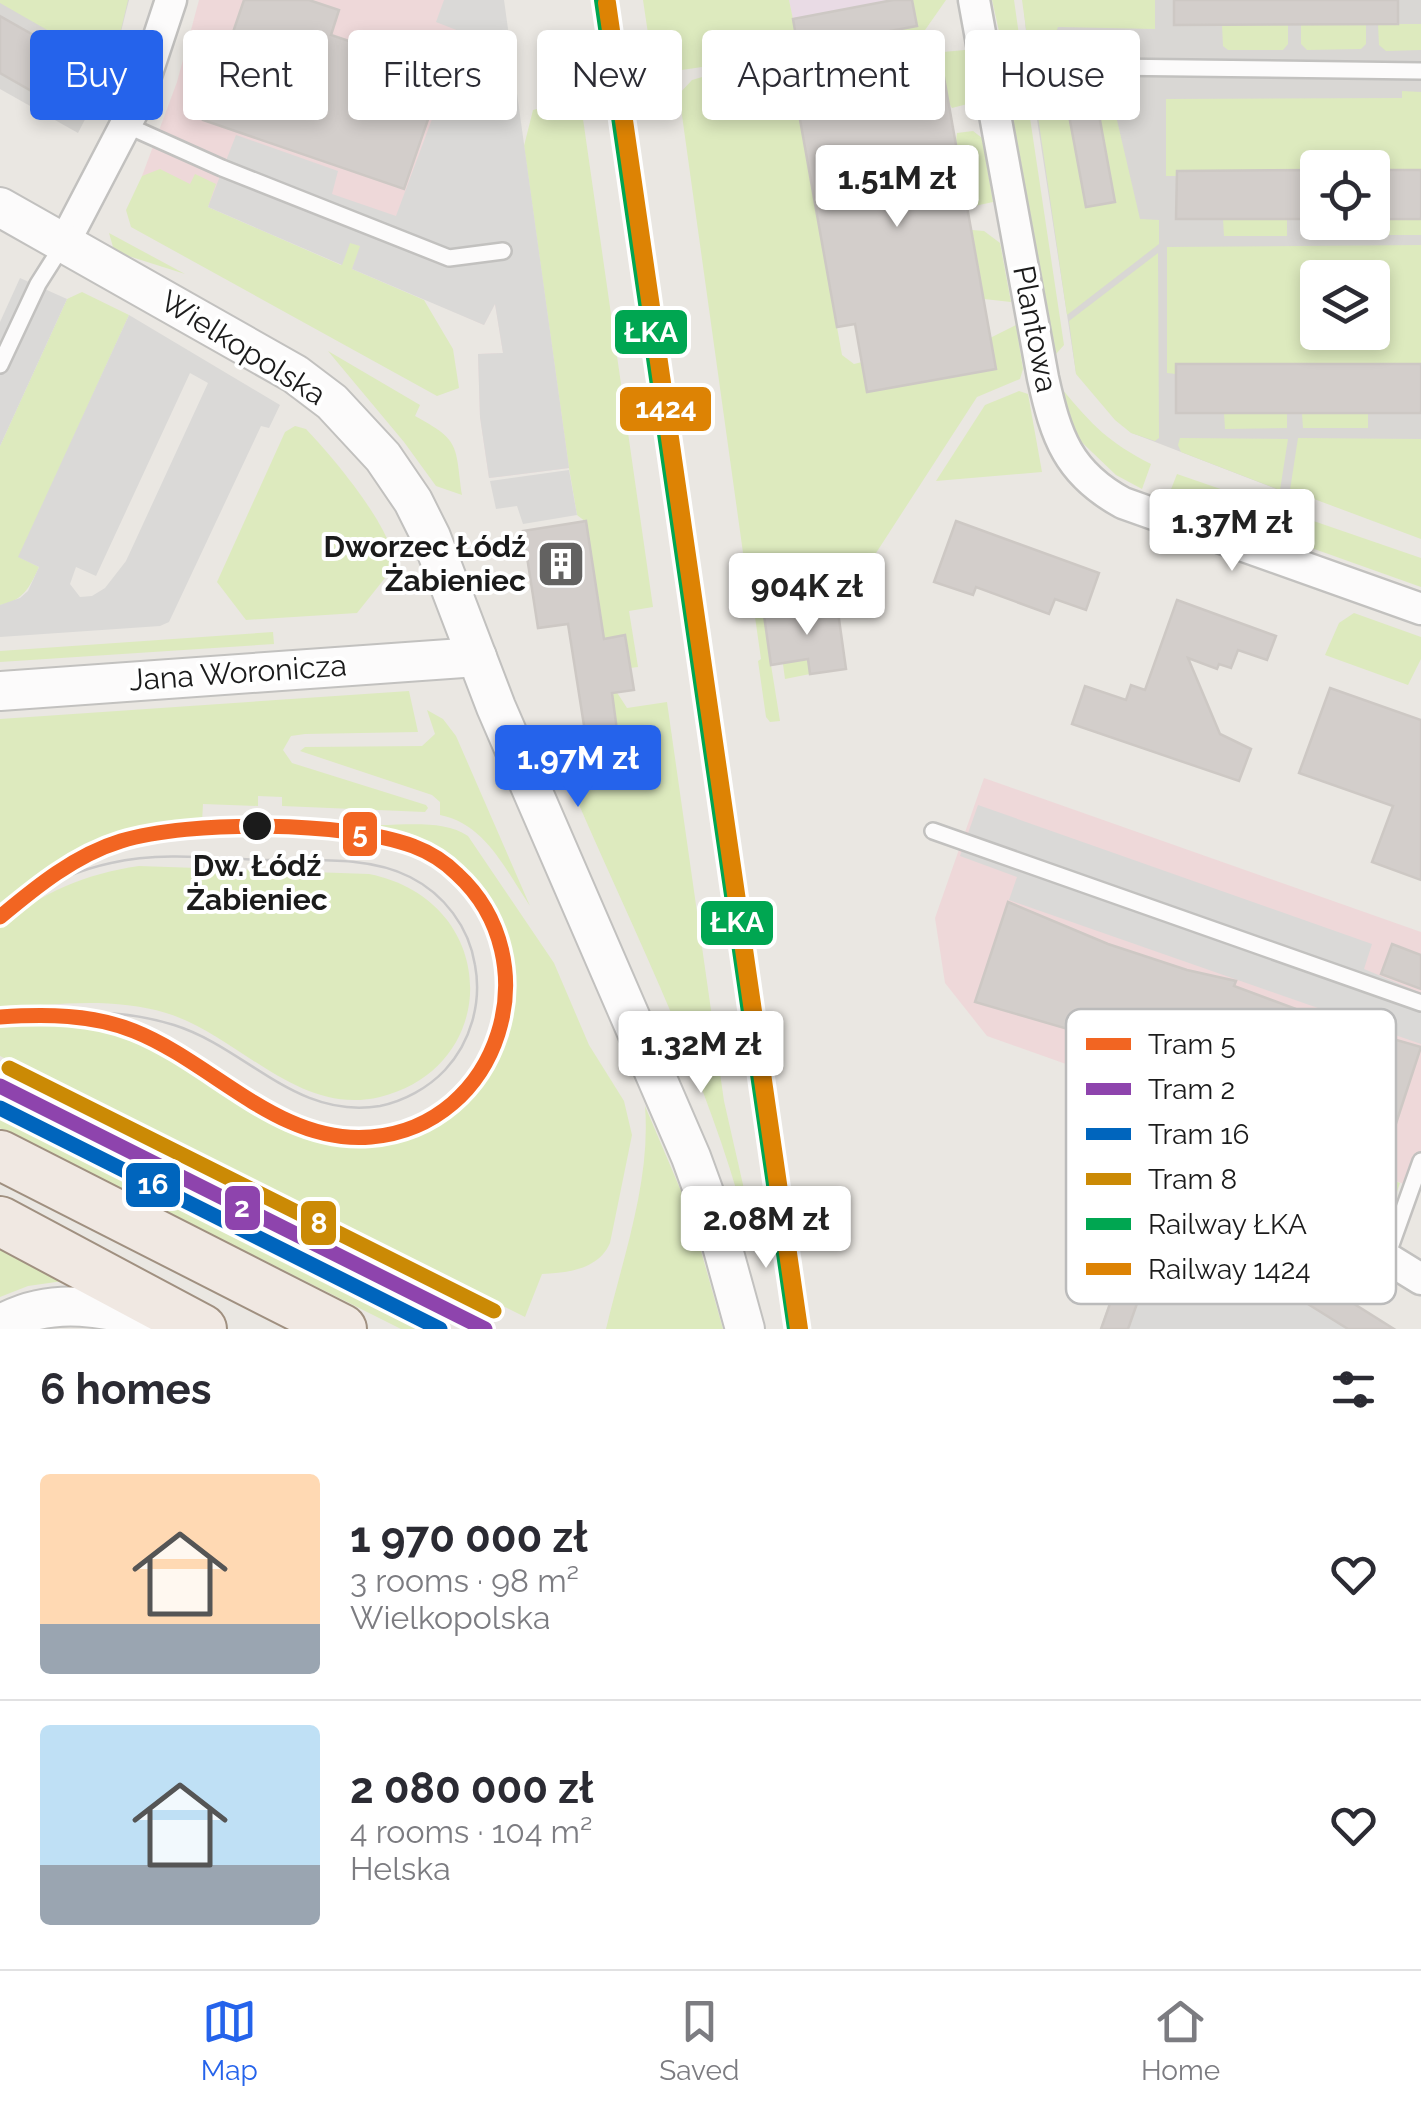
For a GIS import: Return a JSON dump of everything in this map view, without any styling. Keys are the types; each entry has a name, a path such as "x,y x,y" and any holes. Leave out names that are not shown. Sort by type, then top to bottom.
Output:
{"main road":[{"path":"0,1155 342,1329"},
{"path":"0,1221 202,1329"}],"street":[{"path":"64,243 137,103 171,0"},
{"name":"Plantowa","path":"974,0 980,30"},
{"name":"Plantowa","path":"996,120 1054,428 1082,474 1123,503 1421,609"},
{"name":"Wielkopolska","path":"0,207 276,362 320,392 383,458 422,516 477,656 691,1157 718,1230 745,1329"},
{"name":"Jana Woronicza","path":"0,691 477,656"},
{"path":"1396,1262 1421,1279"},
{"path":"0,1325 29,1312 61,1305 102,1309 185,1329"}],"lane":[{"path":"1140,67 1421,70"},
{"path":"126,126 449,258 504,251"},
{"path":"0,365 38,284 64,243"},
{"path":"933,831 1421,1003"},
{"path":"1396,1231 1421,1162"}],"shaded area":[{"path":"0,0 129,0 121,30 30,30 30,106 0,89"},
{"path":"199,0 503,0 507,30 348,30 348,120 517,120 517,99 569,468 489,478 480,417 478,354 503,353 495,304 484,325 142,176 183,60 183,120 328,120 328,30 191,30"},
{"path":"444,0 504,0 508,30 456,30 436,22"},
{"path":"789,0 912,0 917,26 895,30 795,30"},
{"path":"1023,0 1421,0 1421,537 1290,490 1279,490 1132,433 1076,373 1037,120 1140,120 1140,30 1026,30"},
{"path":"517,94 569,468 489,478 480,417 478,354 503,353 495,304 484,325 352,269 360,246 350,243 342,265 208,207 236,135 338,171 332,194 396,216 432,120 517,120"},
{"path":"55,120 85,120 78,133"},
{"path":"20,278 67,299 0,446 0,322"},
{"path":"129,315 280,405 269,428 261,426 169,622 160,626 0,637 0,605 28,591 39,567 18,557","holes":["190,373 208,383 126,561 105,588 92,596 80,597 70,584 76,567 96,576"]},
{"path":"569,470 577,515 523,524 517,506 496,509 490,481"},
{"path":"984,778 1421,932 1421,1190 1396,1181 1396,1009 1066,1009 1066,1064 987,1036 945,983 935,918"},
{"path":"978,805 1372,944 1364,969 1421,993 1421,1044 1396,1035 1396,1009 1321,1009 1009,900 1017,877 960,856"},
{"path":"1109,1304 1353,1304 1392,1329 1100,1329"}],"green space":[{"path":"128,0 121,30 47,30 0,3"},
{"path":"643,0 789,0 795,30 702,30 702,67 682,70 682,30 647,30"},
{"path":"912,0 946,0 925,30 896,30 917,26"},
{"path":"992,0 1014,0 1018,30 999,30"},
{"path":"1022,0 1155,0 1155,29 1026,30"},
{"path":"1366,24 1366,44 1361,49 1307,50 1301,44 1301,25"},
{"path":"1378,24 1421,24 1421,50 1386,51 1379,45"},
{"path":"1222,25 1288,25 1288,44 1283,50 1228,50 1223,46"},
{"path":"965,50 965,105 952,108 945,87 945,52"},
{"path":"702,77 702,120 800,120 842,355 854,364 862,362 868,392 995,369 990,338 1016,325 1023,369 1020,379 977,397 843,604 790,612 807,645 810,674 785,679 781,649 771,665 780,721 770,722 766,717 758,661 761,659 682,116 682,91 692,80"},
{"path":"1402,91 1421,92 1421,170 1390,169 1390,150 1300,150 1300,170 1177,171 1177,176 1166,176 1166,99 1402,98"},
{"path":"537,109 537,120 583,120 653,607 629,611 638,667 630,668 625,635 587,642 601,618 586,522 577,515 569,468 524,146 533,110"},
{"path":"1013,120 1030,120 1064,345 1056,354"},
{"path":"1039,120 1117,120 1140,219 1159,220 1159,244 1067,315"},
{"path":"973,131 982,138 993,202 970,207 956,141 957,133"},
{"path":"160,169 190,184 195,174 216,184 208,207 341,265 350,242 361,246 352,269 424,300 453,349 459,388 437,396 131,227 126,210 142,176"},
{"path":"1223,219 1287,219 1287,236 1224,236"},
{"path":"1390,219 1421,219 1421,235 1390,235"},
{"path":"972,230 984,231 1000,243 1011,302 984,299"},
{"path":"109,233 185,274 122,254 113,247"},
{"path":"1421,245 1421,364 1177,364 1176,374 1167,373 1167,247"},
{"path":"1158,253 1159,438 1155,441 1131,433 1115,420 1076,374 1069,321"},
{"path":"82,292 129,315 19,557 39,567 25,592 0,605 0,446 67,299"},
{"path":"328,351 420,405 415,416 441,432 453,446 462,495 436,486"},
{"path":"1062,389 1102,432 1151,464 1142,489 1116,475 1070,431"},
{"path":"1019,391 1028,394 1042,472 936,481 985,405"},
{"path":"1224,413 1287,413 1287,428 1225,429"},
{"path":"1368,413 1368,428 1303,428 1302,414"},
{"path":"295,426 306,429 361,495 386,536 393,568 357,613 246,620 217,582 285,432"},
{"path":"1180,438 1288,439 1280,490 1181,452"},
{"path":"1298,438 1421,439 1421,539 1290,490"},
{"path":"1177,474 1421,558 1421,587 1168,497"},
{"path":"1354,613 1421,637 1421,659 1408,685 1325,655 1339,623"},
{"path":"273,632 274,644 0,662 0,651"},
{"path":"409,691 418,732 305,734 291,736 283,750 292,763 426,805 425,812 282,806 282,797 258,796 258,806 203,804 202,822 141,829 93,844 49,869 0,905 0,719"},
{"path":"612,691 627,708 667,702 724,1101 751,1220 745,1220 687,1051 567,777 623,771"},
{"path":"427,710 443,719 456,736 530,906 493,851 470,828 440,815 440,802 432,795 300,751 305,747 422,746 435,734"},
{"path":"380,825 437,825 468,836 554,963 589,1045 624,1101 632,1135 610,1243 591,1264 572,1271 542,1274 525,1317 0,1056 0,1024 90,1027 142,1042 264,1117 328,1142 363,1144 402,1136 441,1118 473,1091 500,1050 513,993 510,954 487,898 463,870 433,849 380,829"},
{"path":"139,866 369,874 412,890 443,915 463,948 470,984 466,1020 449,1053 421,1080 380,1097 350,1100 295,1085 219,1038 166,1013 104,1003 0,1009 0,926 65,886"},
{"path":"645,1106 690,1212 723,1329 606,1329 640,1191"},
{"path":"0,1112 433,1329 401,1329 0,1128"},
{"path":"0,1244 63,1281 28,1286 0,1297"}],"building":[{"path":"244,0 309,0 339,10 331,35 348,41 348,120 428,120 404,189 203,120 328,120 328,30 234,30"},
{"path":"912,0 917,26 895,30 795,30 793,19"},
{"path":"1174,0 1398,0 1398,24 1174,25"},
{"path":"0,16 30,33 30,90 0,73"},
{"path":"945,83 996,369 867,392 855,324 837,327 800,120 945,120"},
{"path":"1070,120 1100,120 1115,202 1086,207"},
{"path":"1300,170 1300,219 1176,219 1177,171"},
{"path":"1390,170 1421,170 1421,219 1390,219"},
{"path":"1176,364 1421,364 1421,413 1176,413"},
{"path":"586,521 604,639 625,635 634,690 612,693 620,753 589,757 568,624 538,628 523,531"},
{"path":"956,521 1099,573 1086,610 1055,599 1049,614 976,587 973,595 934,582"},
{"path":"1177,600 1276,636 1267,660 1238,650 1231,668 1219,664 1217,669 1188,658 1220,734 1251,749 1239,781 1072,724 1085,686 1126,700 1131,685 1145,690"},
{"path":"837,605 846,669 810,674 808,659 771,665 764,615"},
{"path":"1330,688 1421,720 1421,880 1372,862 1393,806 1299,773"},
{"path":"1008,902 1108,944 1187,970 1236,981 1234,986 1296,1009 1066,1009 1066,1028 975,1002"},
{"path":"1392,944 1421,955 1421,989 1381,974"},
{"path":"1396,1040 1421,1047 1396,1124"},
{"path":"1110,1304 1137,1304 1128,1329 1101,1329"},
{"path":"1308,1304 1354,1304 1394,1329 1348,1329"}],"tram line":[{"name":"5","path":"0,917 72,863 121,841 186,829 226,827 348,832 413,846 457,874 486,910 502,950 505,992 498,1034 480,1072 452,1103 416,1126 371,1137 338,1136 306,1128 248,1099 163,1045 118,1025 68,1017 0,1017"},
{"path":"20,900 87,869 148,858 375,865 410,877 444,902 467,938 477,979 472,1021 454,1059 423,1088 380,1106 350,1107 297,1093 200,1036 156,1020 103,1013 32,1014"},
{"name":"8","path":"9,1068 494,1311"},
{"name":"2","path":"0,1086 485,1329"},
{"name":"16","path":"0,1108 440,1329"}],"rail line":[{"name":"ŁKA","path":"603,0 796,1329"},
{"name":"1424","path":"607,3 799,1329"}],"place":[{"name":"Dworzec Łódź Żabieniec","path":"561,564"},
{"name":"Dw. Łódź Żabieniec","path":"257,826"}]}
